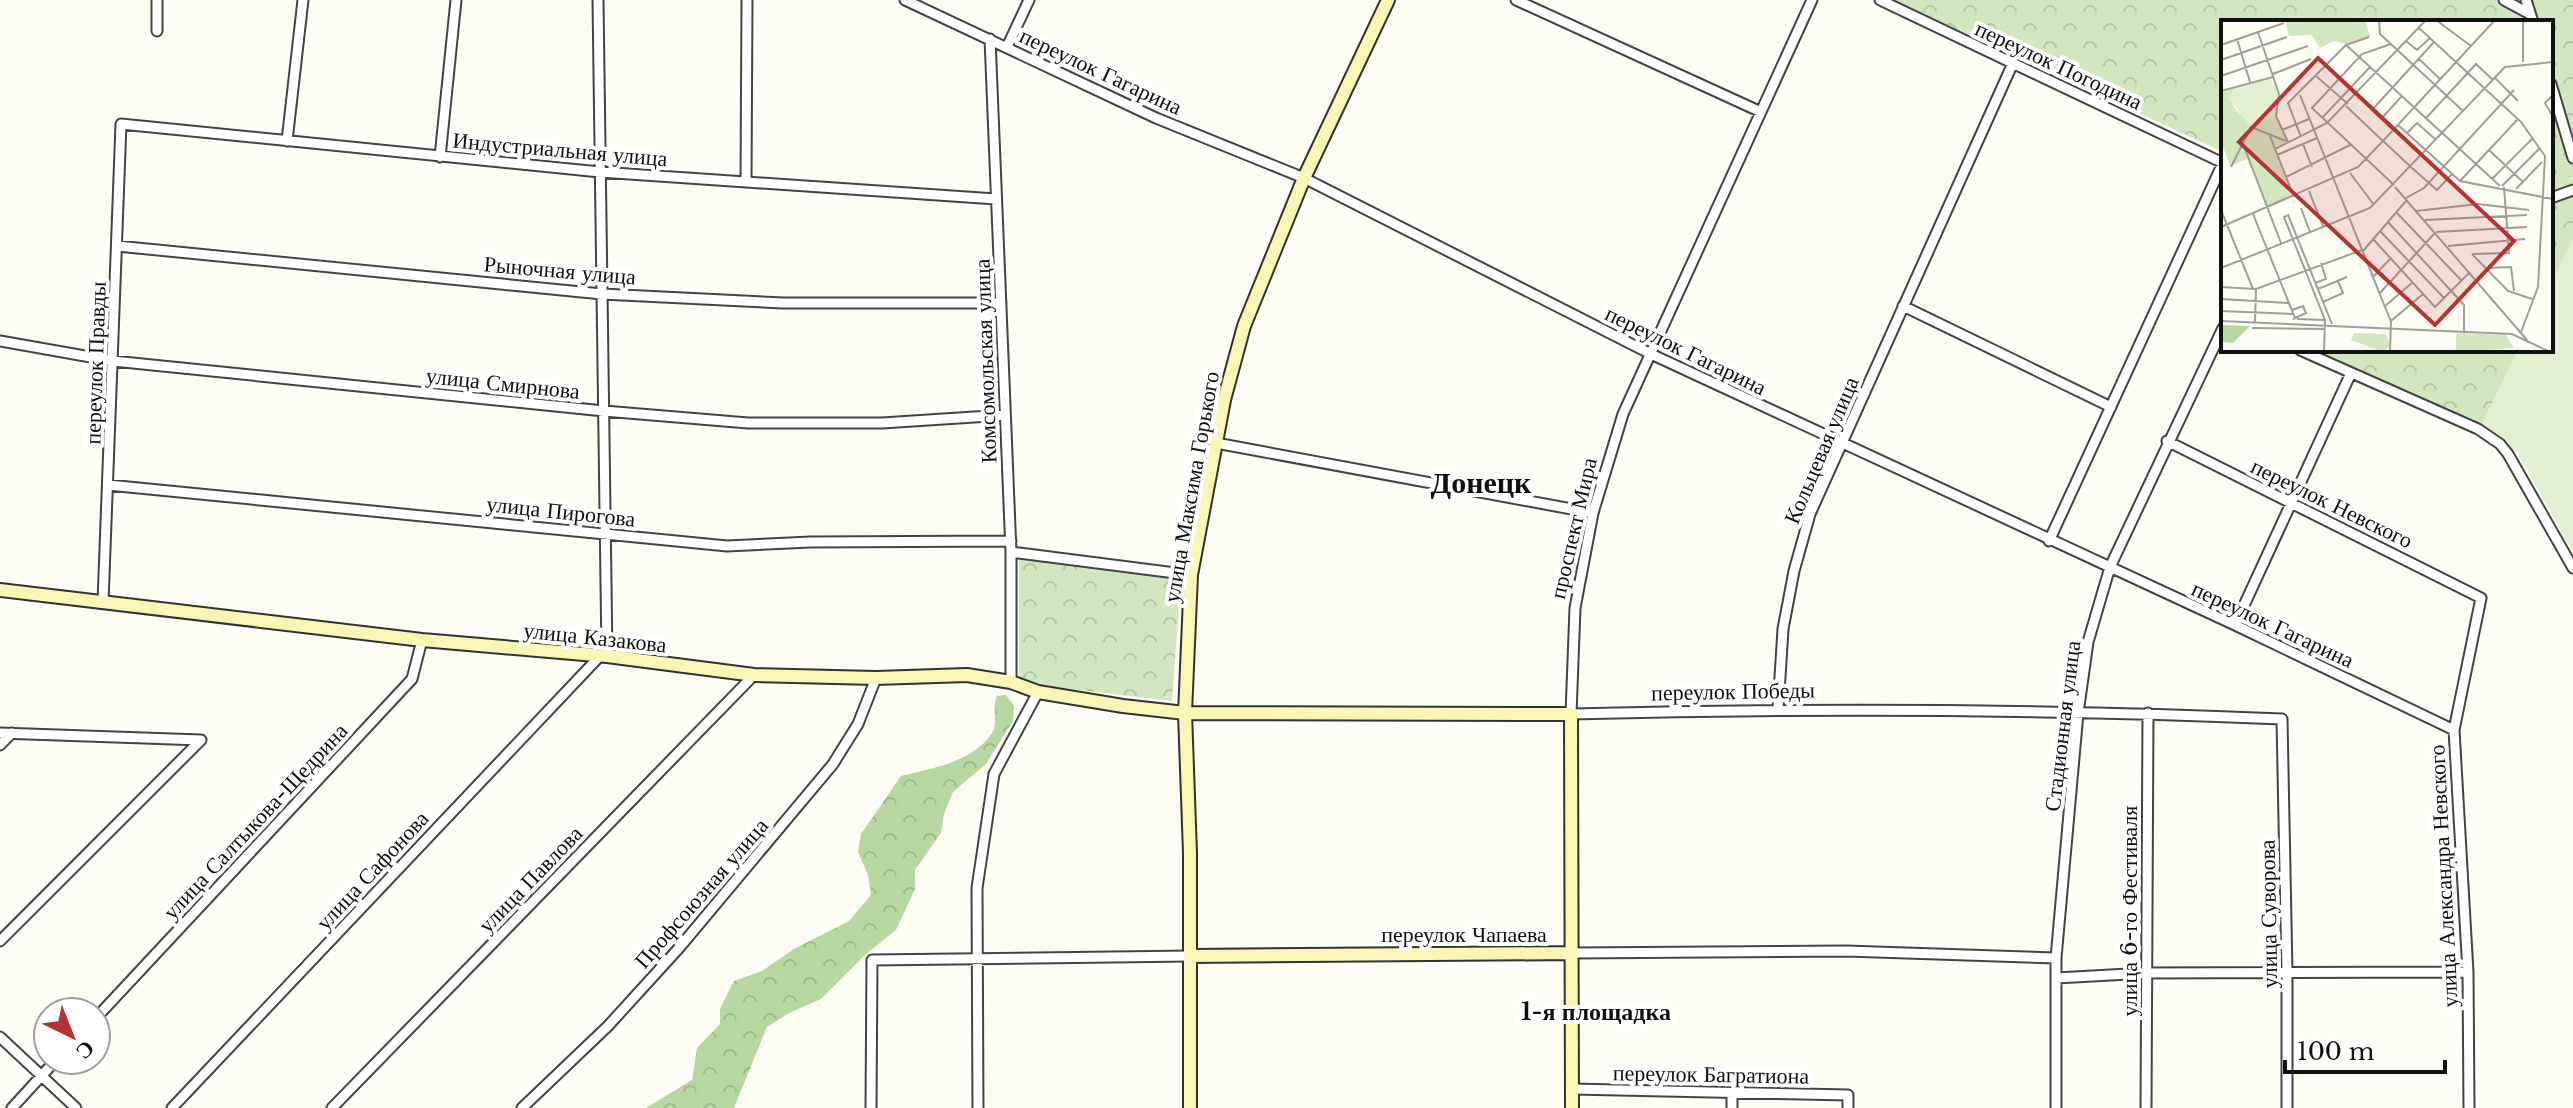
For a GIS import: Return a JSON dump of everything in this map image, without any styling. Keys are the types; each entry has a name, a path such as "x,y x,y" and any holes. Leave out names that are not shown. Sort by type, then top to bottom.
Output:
{"main road":[{"name":"улица Максима Горького","path":"1190,1108 1185,713 1191,575 1224,400 1244,326 1304,178 1388,0"},
{"name":"улица Казакова","path":"0,590 422,640 754,675 876,678 967,675 1011,682 1038,692 1185,713"},
{"name":"переулок Победы","path":"1185,713 1571,714"},
{"name":"проспект Мира","path":"1571,714 1572,1108"},
{"name":"переулок Чапаева","path":"1190,956 1572,953"}],"street":[{"path":"157,0 157,31"},
{"path":"287,141 303,0"},
{"path":"440,157 456,0"},
{"path":"598,0 605,534 603,657"},
{"path":"746,182 747,0"},
{"name":"переулок Гагарина","path":"905,0 1156,118 1304,178 1651,354 2454,730"},
{"path":"1007,47 1029,0"},
{"path":"1516,0 1761,112"},
{"name":"проспект Мира","path":"1571,714 1575,608 1593,513 1623,414 1812,0"},
{"name":"переулок Погодина","path":"1880,0 2221,162"},
{"path":"2504,0 2531,18"},
{"path":"2526,0 2531,18"},
{"name":"Комсомольская улица","path":"990,39 1011,541 1011,682"},
{"name":"Кольцевая улица","path":"1778,709 1783,629 1794,571 1810,514 2013,63"},
{"path":"2553,91 2573,158"},
{"name":"Индустриальная улица","path":"121,124 600,172 996,199"},
{"name":"переулок Правды","path":"103,602 121,124"},
{"path":"2049,541 2221,167"},
{"path":"2553,197 2573,190"},
{"name":"Рыночная улица","path":"117,246 602,294 783,303 1001,303"},
{"path":"1903,306 2111,407"},
{"name":"Стадионная улица","path":"2056,1108 2056,958 2078,713 2088,642 2110,567 2221,332"},
{"name":"улица Смирнова","path":"0,341 113,361 748,423 882,423 1005,415"},
{"path":"2304,352 2478,429 2500,444 2573,568"},
{"path":"2235,625 2351,373"},
{"name":"переулок Невского","path":"2167,441 2481,598"},
{"path":"1216,443 1593,513"},
{"name":"улица Пирогова","path":"108,485 727,546 810,542 1011,541"},
{"path":"1011,552 1191,575"},
{"name":"улица Александра Невского","path":"2469,1108 2468,972 2454,730 2481,598"},
{"name":"улица Салтыкова-Щедрина","path":"112,1001 412,679 422,640"},
{"name":"улица Сафонова","path":"172,1108 603,657"},
{"name":"улица Павлова","path":"332,1108 754,675"},
{"name":"Профсоюзная улица","path":"522,1108 608,1026 679,948 823,777 858,724 876,678"},
{"path":"978,1108 977,888 994,774 1038,692"},
{"name":"переулок Победы","path":"1571,714 1778,709 2148,713 2282,719"},
{"name":"улица 6-го Фестиваля","path":"2146,1108 2148,713"},
{"name":"улица Суворова","path":"2282,719 2287,1108"},
{"path":"0,733 201,740 0,941"},
{"path":"0,745 12,733"},
{"name":"переулок Чапаева","path":"1572,953 1846,951 2056,958"},
{"name":"переулок Чапаева","path":"871,1108 872,960 1190,956"},
{"path":"2056,978 2147,973 2468,972"},
{"path":"0,1037 32,1067"},
{"path":"12,1108 42,1076 76,1108"},
{"name":"переулок Багратиона","path":"1572,1089 1848,1095 1848,1108"},
{"path":"1732,1093 1732,1108"}],"green space":[{"path":"1894,0 2573,0 2573,239 2553,280 2553,20 2221,20 2221,151"},
{"path":"2573,239 2573,552 2517,452 2480,429 2517,352 2553,352 2553,280"},
{"path":"2316,352 2517,352 2480,429"},
{"path":"1019,557 1181,578 1172,701 1029,684 1019,675"},
{"path":"1006,695 1014,706 1013,721 986,764 953,792 944,814 941,833 915,870 915,889 896,930 866,954 821,999 767,1027 734,1108 646,1108 692,1080 697,1048 720,1024 720,1009 734,981 762,971 794,949 849,921 871,895 868,875 858,852 861,834 901,776 951,763 974,751 992,733 997,696"}],"district":[{"name":"Донецк","path":"1481,483"},
{"name":"1-я площадка","path":"1596,1012"}]}
